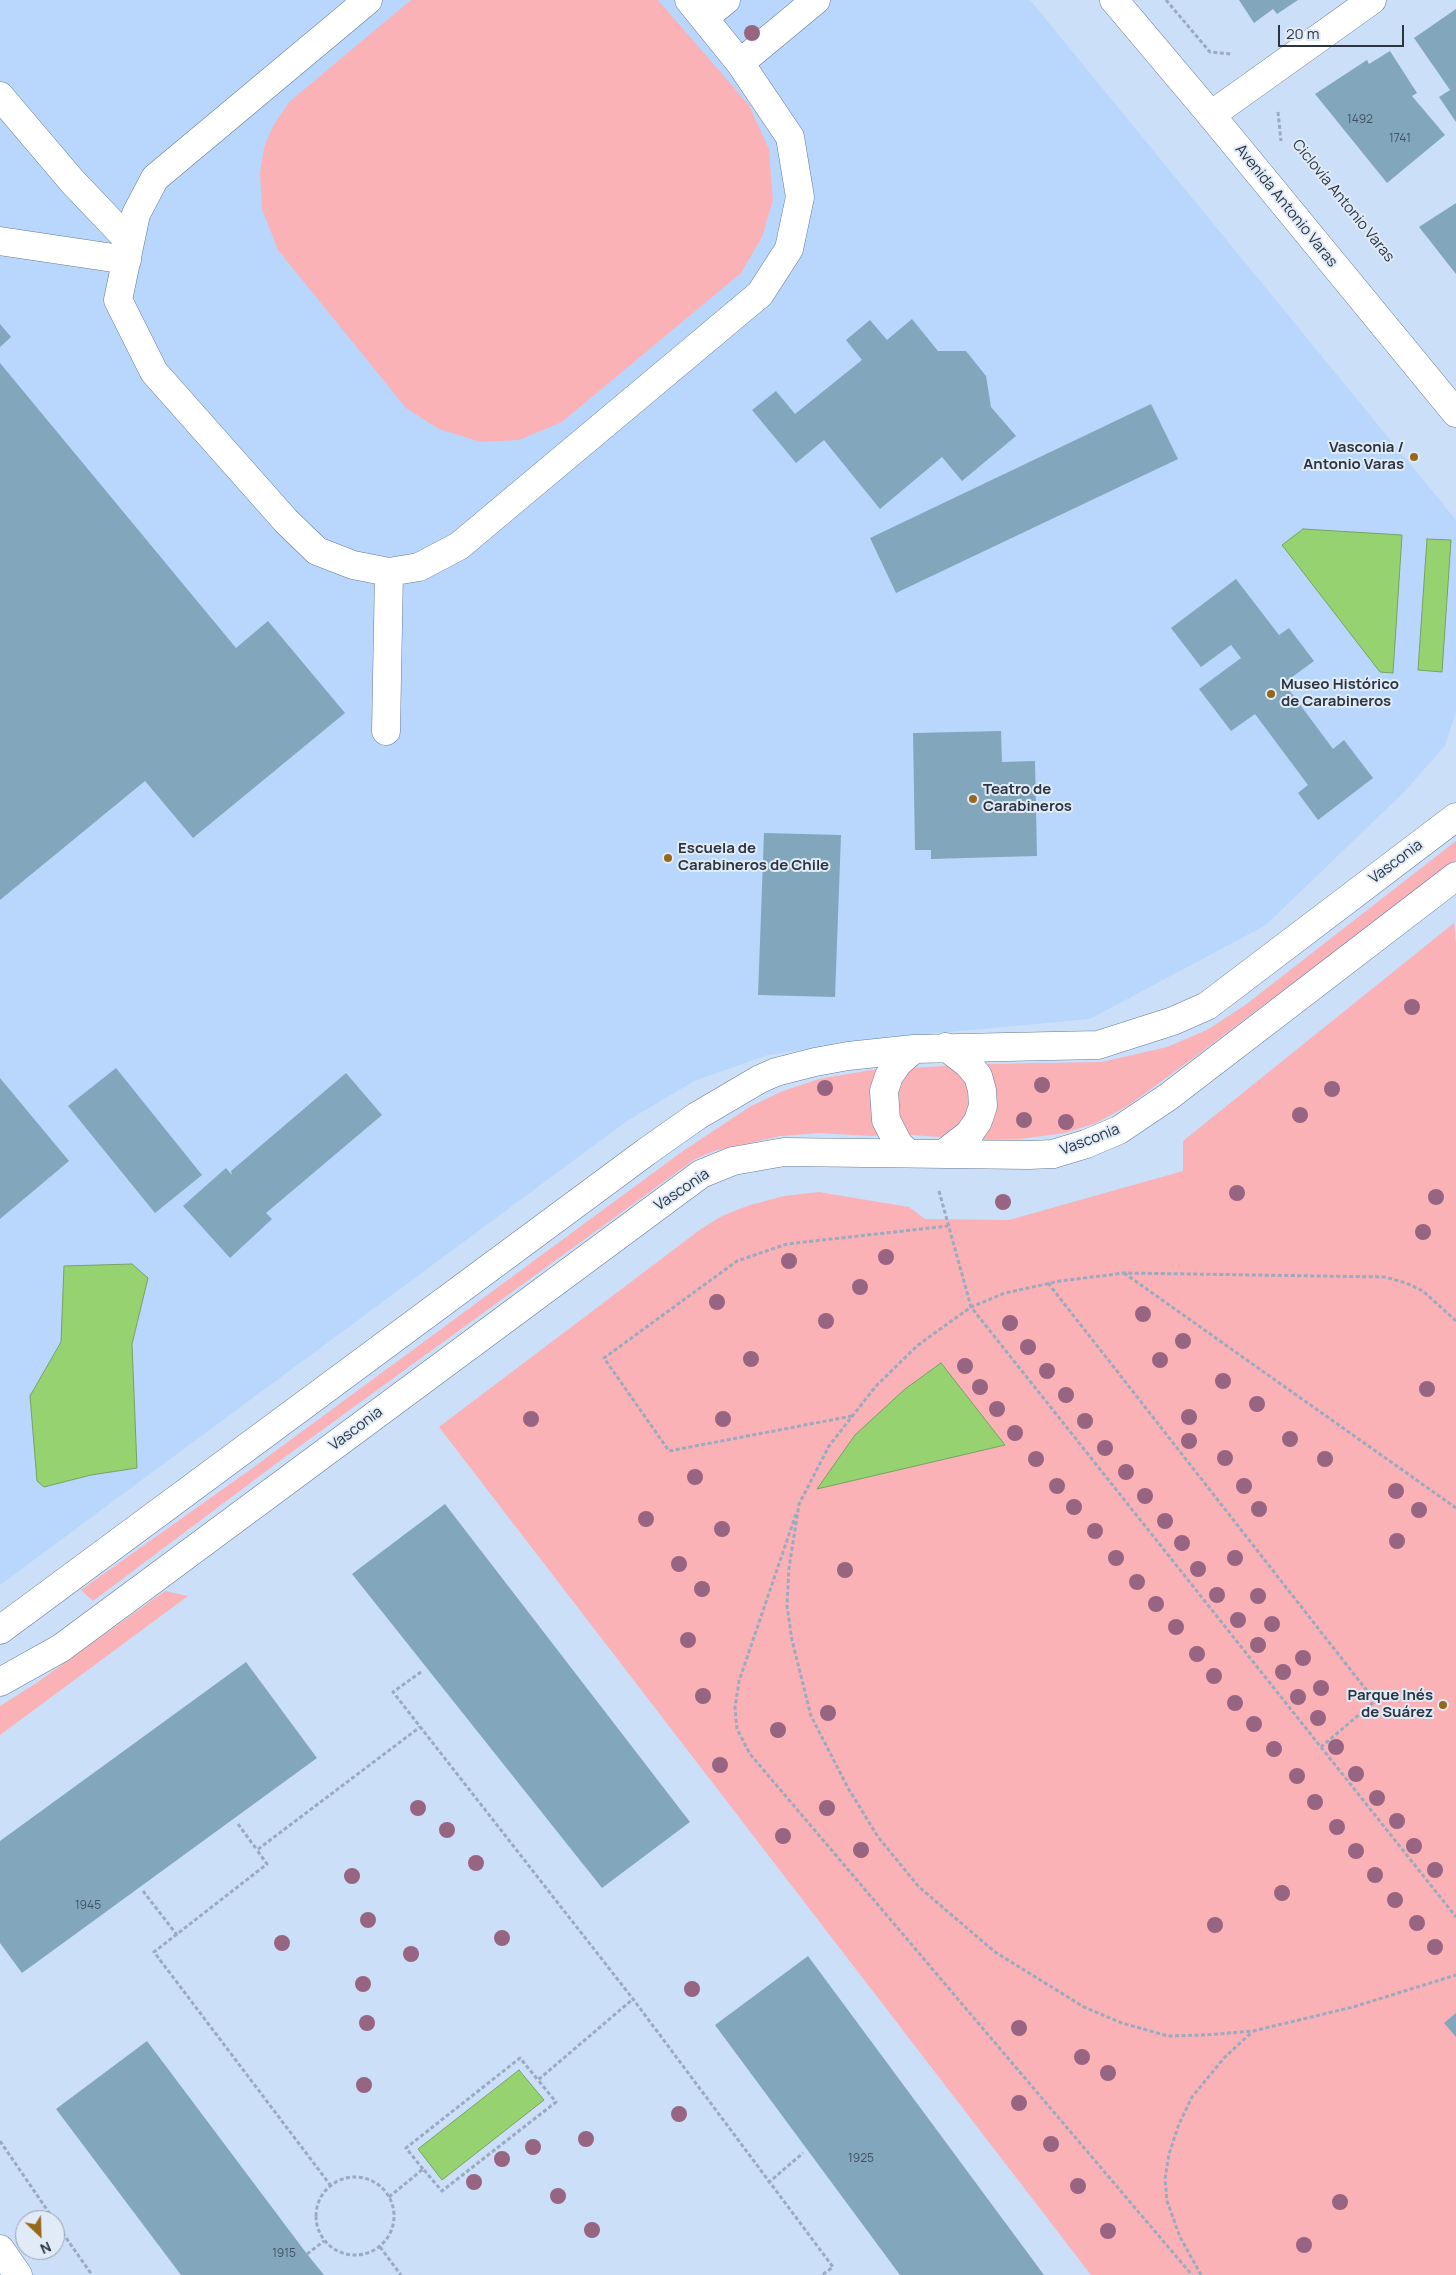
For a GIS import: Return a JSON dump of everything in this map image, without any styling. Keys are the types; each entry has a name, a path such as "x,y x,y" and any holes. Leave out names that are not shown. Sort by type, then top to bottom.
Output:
{"street":[{"path":"368,0 154,178 136,214 118,300 154,372 286,521 317,551 353,565 389,572 419,567 459,546 760,294 789,249 800,197 790,137 740,63 697,9 726,0"},
{"path":"740,63 816,0"},
{"name":"Avenida Antonio Varas","path":"1114,0 1456,413"},
{"path":"1211,115 1256,81 1372,0"},
{"path":"0,96 128,251"},
{"path":"0,241 128,251"},
{"path":"386,732 389,572"},
{"name":"Vasconia","path":"0,1630 697,1116 776,1072 848,1056 946,1047 1098,1045 1173,1021 1207,1006 1456,817"},
{"name":"Vasconia","path":"0,1682 61,1648 701,1174 733,1161 784,1152 1053,1154 1086,1144 1119,1130 1168,1097 1456,876"},
{"path":"914,1049 898,1064 889,1076 884,1090 886,1120 899,1145 926,1153 969,1134 978,1121 983,1106 982,1090 978,1076 968,1064 946,1047"},
{"path":"0,2249 18,2275"}],"path":[{"name":"Ciclovía Antonio Varas","path":"1166,0 1210,52 1233,55 1277,104 1282,147"},
{"path":"926,1153 971,1307 1456,1917"},
{"path":"853,1416 669,1451 604,1358 737,1261 787,1244 948,1226"},
{"path":"1124,1273 1456,1508"},
{"path":"1192,2275 750,1754 737,1729 734,1708 739,1681 799,1504 829,1446 876,1386 918,1345 971,1307 1005,1293 1048,1284 1124,1273 1386,1277 1423,1291 1456,1321"},
{"path":"1048,1284 1375,1701 1321,1747"},
{"path":"799,1504 789,1568 787,1606 792,1640 810,1716 848,1788 878,1837 919,1887 995,1952 1084,2007 1115,2020 1168,2036 1206,2036 1252,2031 1353,2007 1456,1975"},
{"path":"420,1672 393,1692 632,1999 768,2183 833,2267 822,2275"},
{"path":"257,1850 420,1727"},
{"path":"238,1824 267,1864 154,1952 330,2186"},
{"path":"143,1891 177,1935"},
{"path":"538,2080 632,1999"},
{"path":"1201,2275 1180,2237 1167,2201 1165,2179 1169,2154 1179,2124 1192,2097 1224,2058 1252,2031"},
{"path":"520,2058 538,2080 556,2102 442,2192 406,2148 520,2058"},
{"path":"0,2141 47,2210"},
{"path":"768,2183 803,2152"},
{"path":"389,2197 423,2169"},
{"path":"355,2177 368,2180 380,2186 389,2197 393,2206 392,2228 388,2239 380,2246 369,2253 357,2256 333,2250 324,2241 318,2230 317,2206 322,2195 330,2186 342,2179 355,2177"},
{"path":"65,2237 92,2275"},
{"path":"307,2254 324,2241"},
{"path":"380,2246 402,2275"}],"shaded area":[{"name":"Escuela de Carabineros de Chile","path":"0,0 1030,0 1456,520 1456,712 1445,746 1404,792 1266,925 1090,1019 884,1038 768,1055 694,1081 627,1121 0,1585"},
{"path":"411,0 658,0 749,105 769,149 773,200 762,237 741,273 562,422 519,440 481,442 439,429 406,408 278,250 262,209 260,173 264,148 272,128 289,102"},
{"path":"1303,529 1402,535 1393,673 1380,672 1282,545"},
{"path":"1427,539 1451,540 1442,672 1418,670"},
{"path":"1456,841 1456,860 1192,1059 1129,1105 1096,1123 1065,1133 1020,1139 983,1140 897,1134 870,1136 820,1133 781,1136 714,1151 695,1159 285,1457 93,1601 81,1590 247,1472 683,1151 751,1106 783,1091 819,1079 871,1070 984,1064 1102,1062 1167,1047 1207,1030 1244,1006"},
{"name":"Parque Inés de Suárez","path":"1454,923 1456,944 1456,2275 1091,2275 439,1427 701,1229 722,1216 747,1206 784,1196 819,1192 909,1207 925,1219 1009,1220 1183,1171 1183,1141"},
{"path":"132,1264 148,1278 132,1344 137,1468 91,1475 44,1487 37,1481 30,1396 61,1342 64,1266"},
{"path":"941,1363 1005,1445 817,1489 855,1435 905,1389"},
{"path":"165,1591 188,1596 0,1735 0,1706 35,1684"},
{"path":"519,2070 544,2100 442,2180 418,2149"}],"building":[{"path":"1239,0 1298,0 1277,14 1273,9 1254,23"},
{"path":"1456,9 1456,122 1439,97 1450,90 1414,38"},
{"path":"1390,51 1417,93 1412,96 1445,135 1387,183 1315,94 1367,60 1369,64"},
{"path":"1456,203 1456,274 1419,227"},
{"path":"912,319 938,351 966,351 986,376 991,407 1016,436 962,481 942,457 880,509 824,440 796,463 752,410 776,391 795,414 862,360 846,340 870,320 887,340"},
{"path":"0,324 11,337 0,347"},
{"path":"0,363 236,648 268,621 345,713 193,838 145,781 0,900"},
{"path":"1151,404 1178,459 896,593 870,538"},
{"path":"1236,579 1279,635 1289,628 1314,661 1284,683 1333,749 1344,740 1373,778 1318,820 1298,793 1308,785 1255,714 1231,731 1199,689 1241,658 1231,645 1201,667 1171,628"},
{"path":"1001,731 1002,762 1035,761 1037,856 931,859 931,850 915,850 913,733"},
{"path":"764,833 841,835 835,997 758,995"},
{"path":"116,1068 202,1175 155,1213 68,1106"},
{"path":"346,1073 382,1115 266,1213 272,1219 230,1258 183,1206 226,1168 232,1175 231,1171"},
{"path":"0,1078 69,1161 0,1219"},
{"path":"445,1504 690,1822 602,1888 352,1574"},
{"path":"246,1662 317,1758 22,1973 0,1943 0,1841"},
{"path":"808,1956 1044,2275 900,2275 715,2025"},
{"path":"1456,2013 1456,2037 1444,2023"},
{"path":"147,2041 324,2275 181,2275 56,2109"}],"place":[{"name":"Vasconia / Antonio Varas","path":"1414,457"},
{"name":"Museo Histórico de Carabineros","path":"1271,694"},
{"name":"Teatro de Carabineros","path":"973,799"},
{"name":"Escuela de Carabineros de Chile","path":"668,858"},
{"name":"Parque Inés de Suárez","path":"1443,1705"}]}
